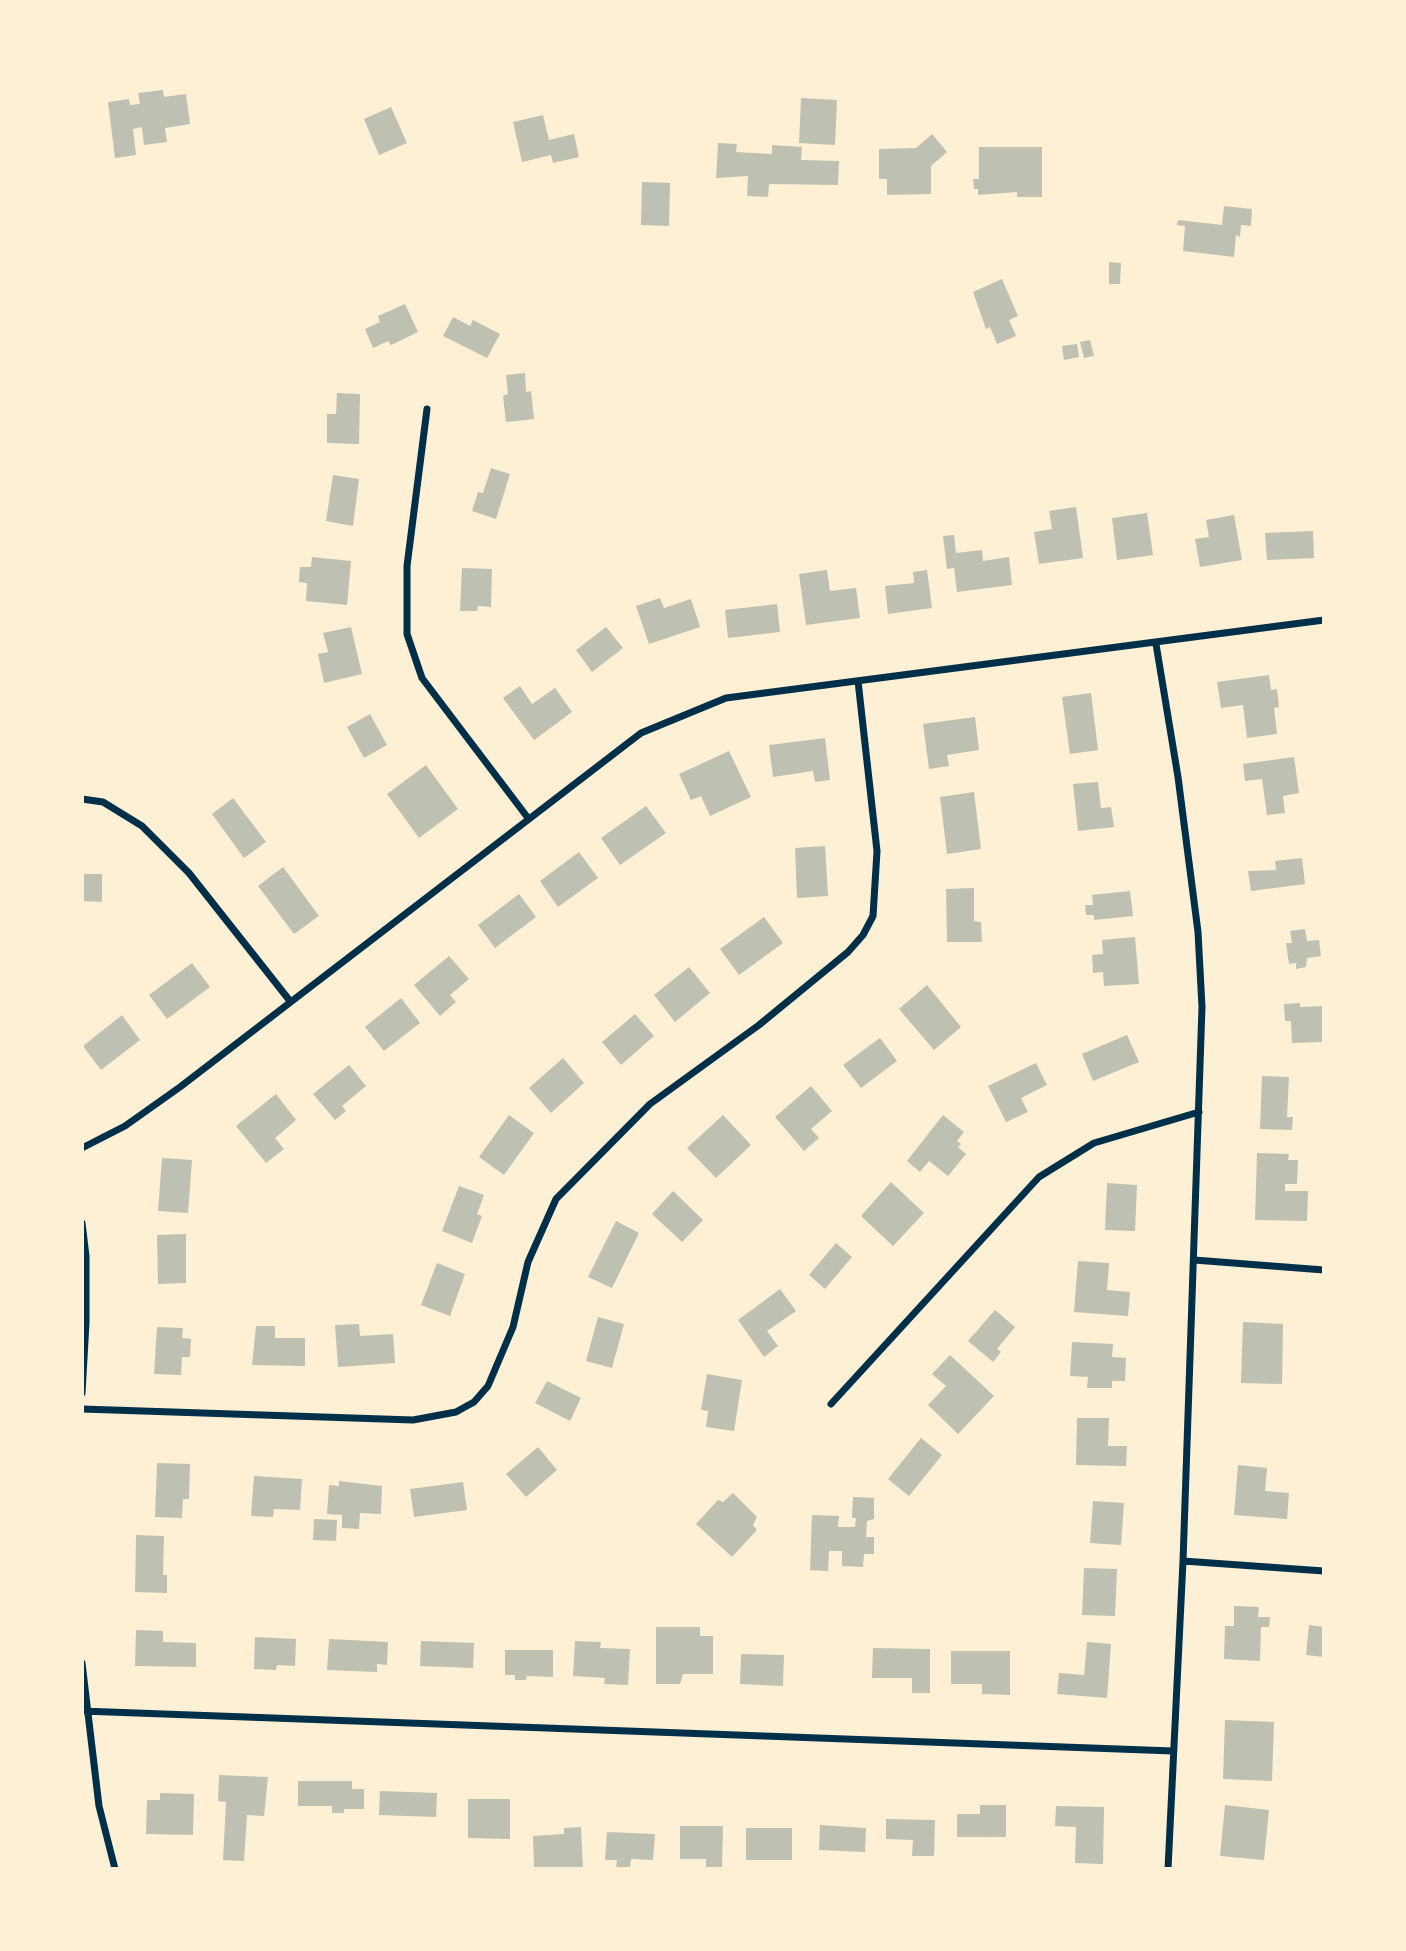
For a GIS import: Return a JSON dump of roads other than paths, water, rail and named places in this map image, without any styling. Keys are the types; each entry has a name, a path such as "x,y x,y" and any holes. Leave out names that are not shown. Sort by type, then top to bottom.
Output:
{"street":[{"path":"427,409 407,566 407,634 422,678 528,818"},
{"path":"82,1148 125,1126 641,733 726,698 1324,620"},
{"path":"1156,643 1178,777 1198,932 1202,1007 1168,1869"},
{"path":"82,1409 412,1420 456,1412 474,1402 488,1386 513,1328 528,1262 556,1199 650,1104 759,1025 848,952 863,935 873,916 877,851 858,681"},
{"path":"82,800 103,802 142,826 189,873 290,1001"},
{"path":"831,1404 1039,1177 1094,1143 1199,1112"},
{"path":"82,1223 86,1256 86,1323 82,1393"},
{"path":"1194,1259 1324,1270"},
{"path":"1182,1562 1324,1571"},
{"path":"82,1663 85,1711 99,1806 114,1869"},
{"path":"85,1711 1173,1751"}]}
